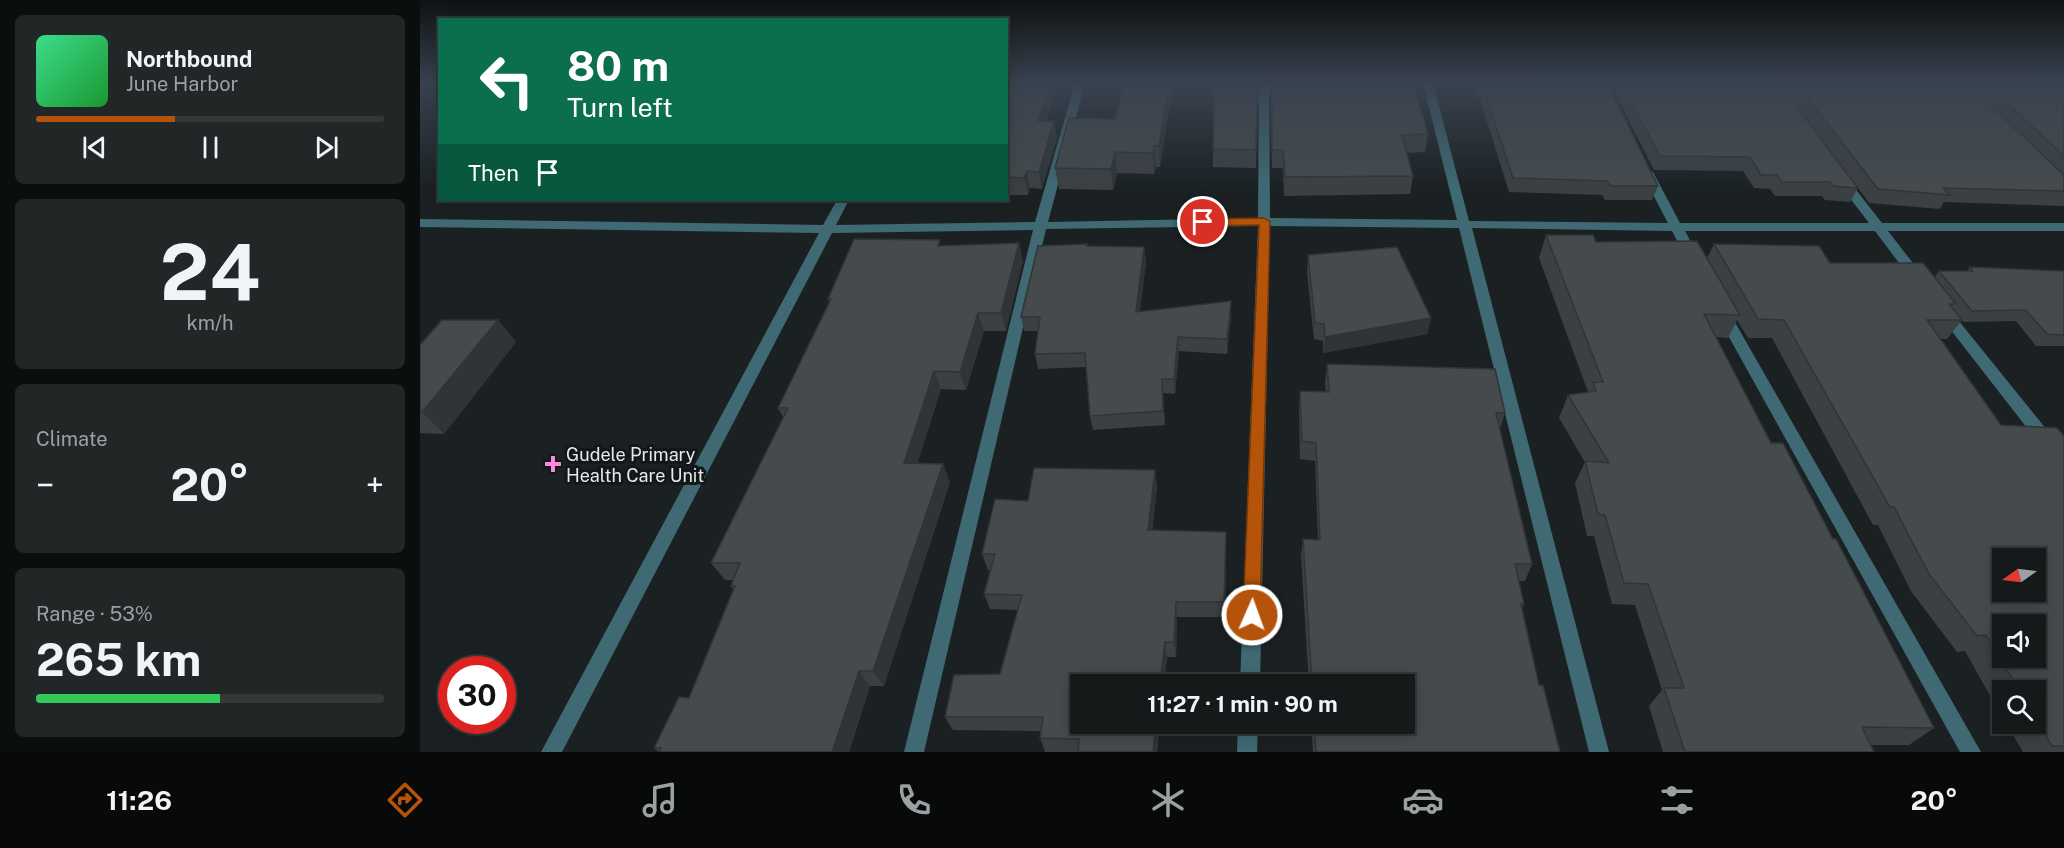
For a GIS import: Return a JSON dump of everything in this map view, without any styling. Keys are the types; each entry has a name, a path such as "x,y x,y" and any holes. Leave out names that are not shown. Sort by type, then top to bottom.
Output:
{"street":[{"path":"914,752 1041,224 1070,118"},
{"path":"1250,674 1264,222 1264,118"},
{"path":"1437,118 1599,752"},
{"path":"1644,166 1698,268"},
{"path":"1834,170 2064,463"},
{"path":"550,752 842,201"},
{"path":"420,223 827,229 1264,222 1675,227 2064,227"},
{"path":"1716,299 1971,752"},
{"path":"1247,752 1248,734"}],"building":[{"path":"1008,118 1039,118 1038,121 1054,121 1039,172 1027,171 1024,178 1008,177"},
{"path":"1069,118 1163,118 1159,146 1154,146 1153,153 1115,152 1111,169 1055,168"},
{"path":"1214,118 1256,118 1256,150 1213,149"},
{"path":"1272,118 1423,118 1428,134 1402,135 1413,176 1285,177 1283,150 1272,150"},
{"path":"1493,118 1624,118 1658,186 1610,186 1607,181 1513,178"},
{"path":"1640,118 1805,118 1858,188 1833,186 1830,182 1782,182 1777,175 1761,175 1750,157 1660,156"},
{"path":"1823,118 2004,118 2064,175 2064,191 1943,188 1950,195 1878,189"},
{"path":"2023,118 2064,118 2064,156"},
{"path":"1546,235 1593,235 1596,242 1697,241 1740,315 1704,314 1771,443 1783,443 1833,539 1836,539 1934,728 1862,727 1874,752 1685,752 1664,688 1684,688 1648,584 1624,583 1605,515 1598,514 1585,461 1609,463 1568,395 1596,391 1593,382 1603,382"},
{"path":"854,239 940,240 938,246 1019,243 1001,313 978,313 960,372 934,371 904,463 943,464 873,671 859,671 832,752 659,752 661,748 654,748 679,697 689,698 735,586 731,586 740,563 711,563 788,408 778,408 831,299 828,299"},
{"path":"1088,244 1087,246 1144,247 1136,312 1231,301 1227,339 1178,337 1174,379 1162,379 1163,411 1090,416 1085,353 1035,354 1040,317 1021,317 1038,246"},
{"path":"1714,244 1819,246 1830,263 1923,263 1956,304 1949,304 1962,320 1927,320 2001,425 2057,428 2064,436 2064,746 2052,746 2045,734 2046,680 2013,680 2006,668 2046,668 2046,614 1992,614 1992,645 1986,635 1977,636 1929,574 1894,507 1890,507 1784,320 1758,319"},
{"path":"1397,247 1431,318 1325,337 1324,324 1315,323 1308,255"},
{"path":"1970,267 2064,271 2064,335 2047,334 2026,310 1972,311 1939,271 1973,271"},
{"path":"442,320 498,320 420,412 420,345"},
{"path":"1327,364 1495,369 1505,413 1496,413 1532,564 1515,564 1524,604 1521,604 1539,685 1543,685 1560,752 1316,752 1315,734 1415,734 1415,674 1311,674 1303,539 1320,540 1316,443 1302,441 1300,391 1329,392"},
{"path":"1034,468 1155,470 1148,530 1226,532 1224,602 1176,602 1174,642 1165,642 1161,674 1070,674 1070,734 1155,734 1153,752 1078,752 1079,739 1040,738 1043,717 945,717 954,675 1000,674 1022,595 984,594 995,554 982,554 995,499 1028,501"}],"place":[{"name":"Gudele Primary Health Care Unit","path":"553,464"}],"route":[{"path":"1203,222 1264,222 1252,615"}]}
